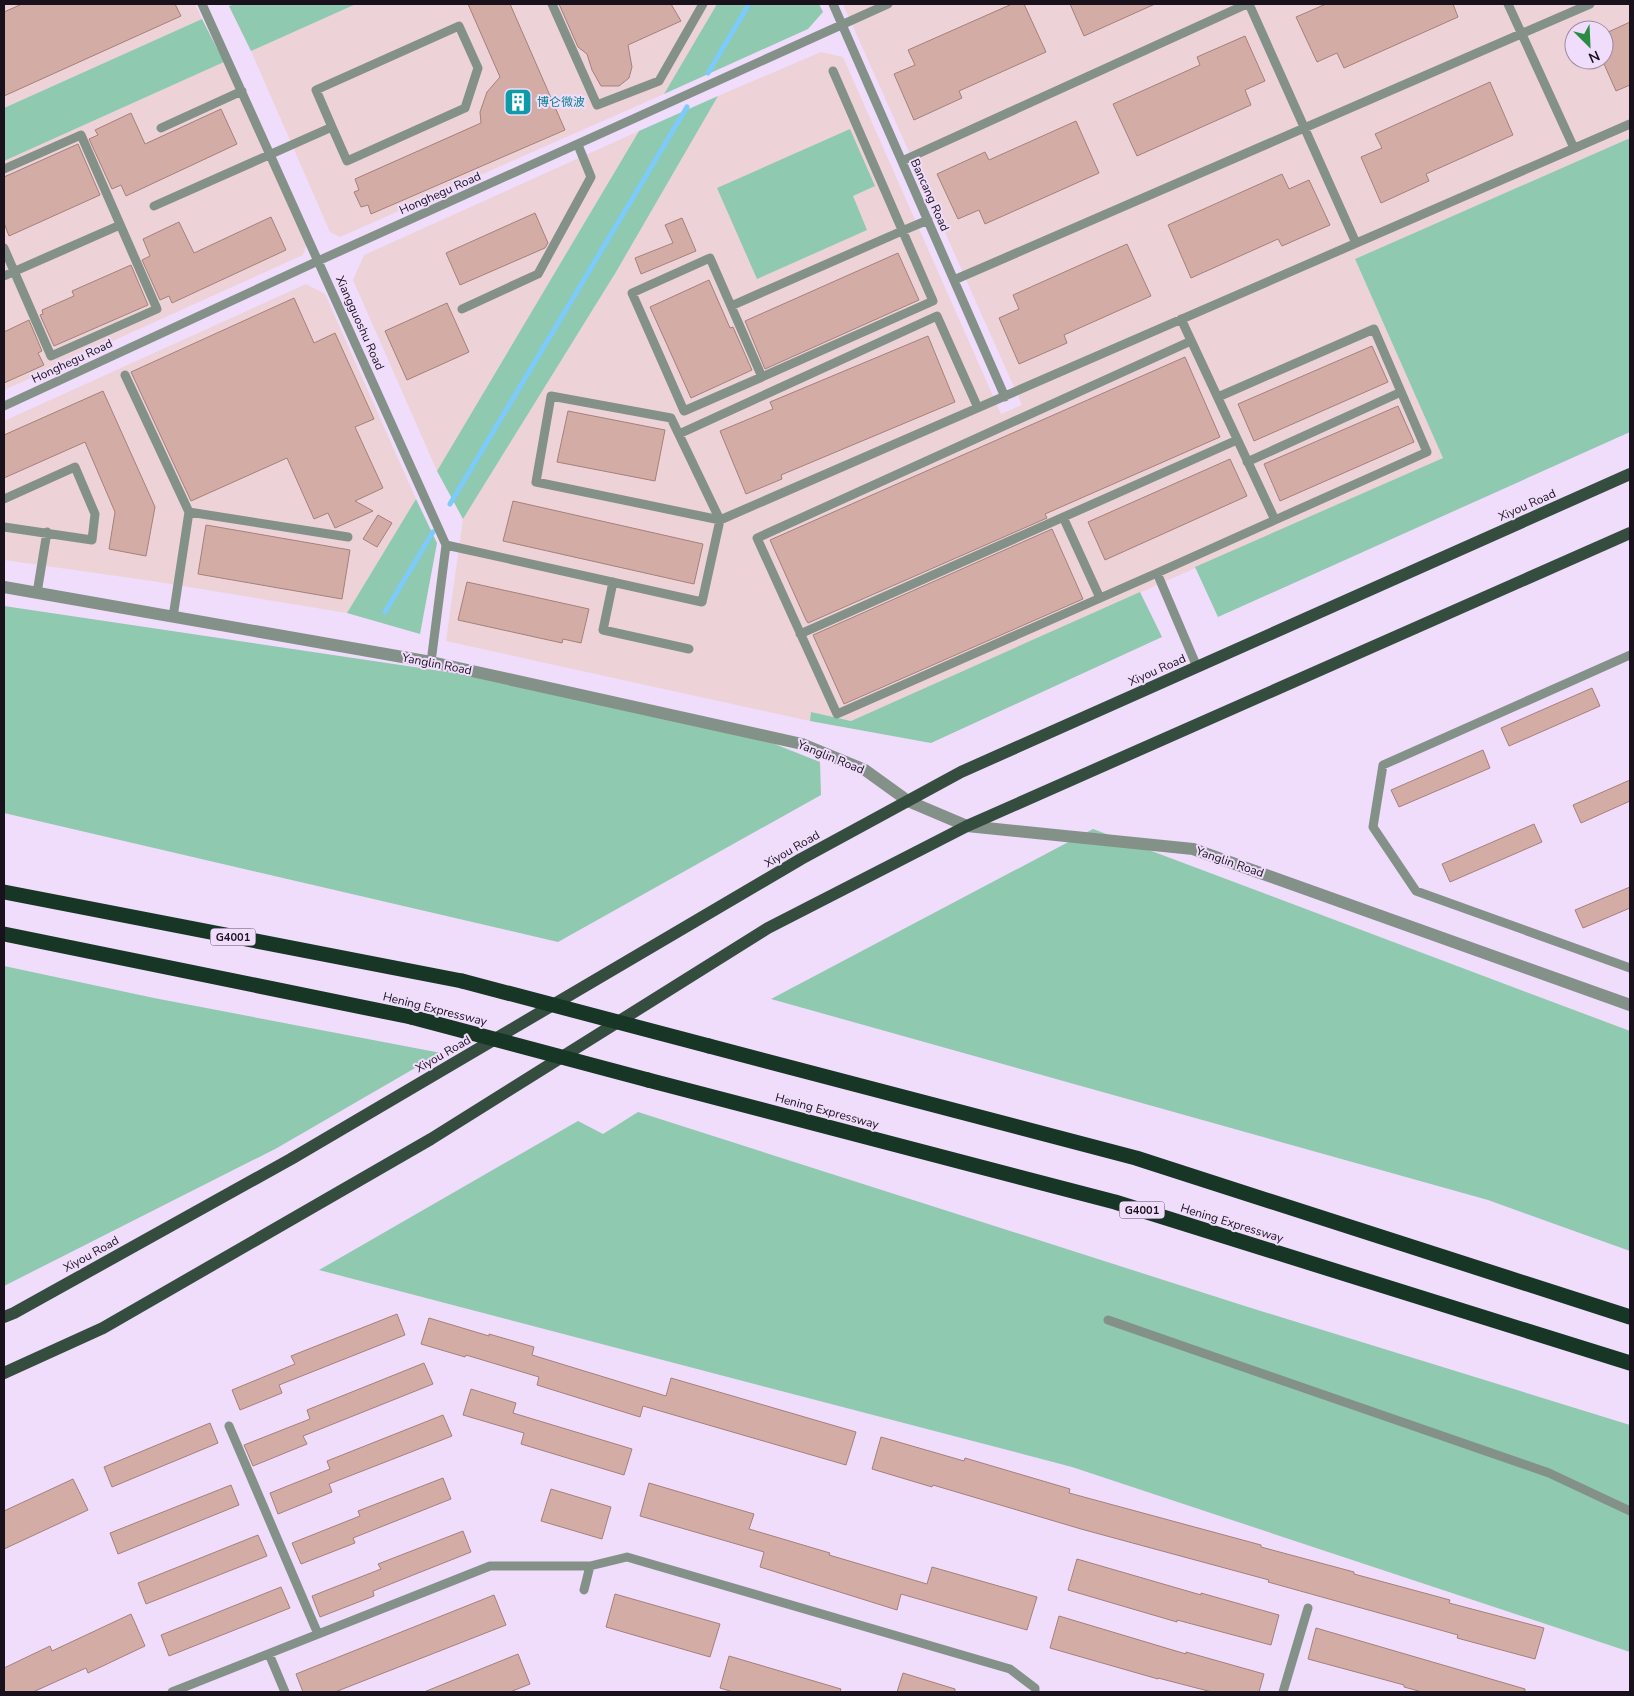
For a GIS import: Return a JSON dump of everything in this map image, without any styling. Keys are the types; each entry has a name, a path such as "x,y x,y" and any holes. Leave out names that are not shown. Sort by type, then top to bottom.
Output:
{"highway":[{"name":"G4001","path":"4,892 462,982 709,1046 1136,1158 1630,1317"},
{"name":"Hening Expressway","path":"4,934 411,1017 1115,1202 1630,1362"}],"main road":[{"name":"Xiyou Road","path":"4,1317 291,1159 801,859 961,772 1630,474"},
{"path":"4,1373 103,1328 431,1139 768,928 967,826 1630,533"}],"street":[{"name":"Yanglin Road","path":"4,587 432,662 802,744 865,770 908,801 967,826 1193,849 1630,1005"}],"lane":[{"name":"Xiangguoshu Road","path":"202,4 446,545"},
{"path":"552,4 597,105 659,81 703,4"},
{"name":"Bancang Road","path":"833,4 1005,397"},
{"name":"Honghegu Road","path":"4,406 318,261 888,4"},
{"path":"902,161 1248,4 1356,243"},
{"path":"1508,4 1574,148"},
{"path":"954,280 1590,4"},
{"path":"460,26 478,68 465,108 347,162 332,127 316,90 460,26"},
{"path":"762,377 710,258 632,293 684,411 762,377 932,301 833,71"},
{"path":"161,128 242,92"},
{"path":"432,662 446,545 702,602 720,520 671,418 551,396 536,482 720,520 1630,124"},
{"path":"154,206 332,127"},
{"path":"4,169 81,135 157,309 51,356 4,248"},
{"path":"462,309 538,274 591,177 578,145"},
{"path":"731,306 928,220"},
{"path":"4,276 120,225"},
{"path":"679,434 938,316 978,408"},
{"path":"1181,320 1275,520"},
{"path":"1191,341 757,538 837,714 1427,452 1374,329 1218,397"},
{"path":"126,375 189,512 173,617"},
{"path":"1248,462 1401,392"},
{"path":"800,634 1237,440"},
{"path":"4,499 75,467 95,514 92,540 4,527"},
{"path":"189,512 348,537"},
{"path":"1063,517 1100,598"},
{"path":"37,592 46,532"},
{"path":"1157,573 1197,667"},
{"path":"613,582 603,630 689,649"},
{"path":"1630,655 1383,765 1373,827 1416,891 1630,968"},
{"path":"1108,1320 1549,1473 1628,1510"},
{"path":"229,1426 318,1634"},
{"path":"172,1692 490,1566 590,1566 627,1557 1010,1669 1036,1688 1035,1692"},
{"path":"584,1590 590,1566"},
{"path":"1284,1692 1308,1608"},
{"path":"269,1654 285,1692"}],"shaded area":[{"path":"4,4 195,4 202,19 4,108"},
{"path":"356,4 717,4 664,94 340,237 330,232 251,51"},
{"path":"843,4 1630,4 1630,138 1355,259 1443,458 851,721 811,712 810,721 446,641 463,519 616,272 718,96 821,52 843,57 1001,414 1022,405"},
{"path":"224,62 307,243 303,255 4,390 4,161"},
{"path":"639,131 437,471 353,280 364,255"},
{"path":"306,284 325,294 416,499 347,613 152,581 4,560 4,421"}],"green space":[{"path":"235,4 356,4 251,51 229,6"},
{"path":"717,4 819,4 823,12 808,29 664,94"},
{"path":"202,19 224,62 4,161 4,108"},
{"path":"718,96 616,272 463,519 437,471 639,131"},
{"path":"850,129 875,186 853,196 867,230 757,279 717,188"},
{"path":"1630,138 1630,432 1218,617 1195,567 1443,458 1355,259"},
{"path":"416,499 437,543 420,634 347,613"},
{"path":"1140,592 1162,637 931,743 810,721 811,712 851,721"},
{"path":"4,606 488,678 772,743 820,762 821,795 558,942 4,813"},
{"path":"1093,829 1630,1031 1630,1251 1488,1200 771,999"},
{"path":"4,966 154,998 441,1053 277,1148 4,1286"},
{"path":"638,1112 1248,1307 1630,1425 1630,1652 1072,1467 319,1270 578,1121 603,1134"}],"building":[{"path":"22,4 175,4 181,16 4,96 4,12"},
{"name":"博仑微波","path":"468,4 510,4 565,130 371,214 368,205 361,207 354,192 359,190 355,179 481,123 480,112 487,92 500,77"},
{"path":"559,4 671,4 681,21 628,45 632,67 629,78 619,86 601,86 592,70 587,54 578,47"},
{"path":"1012,4 1024,4 1046,52 959,91 962,98 914,120 894,74 915,65 908,50"},
{"path":"1070,4 1155,4 1084,36"},
{"path":"1326,4 1453,4 1458,17 1344,68 1337,53 1317,62 1296,17"},
{"path":"1630,22 1630,85 1616,91 1607,70 1614,70 1614,29"},
{"path":"1245,36 1265,81 1245,90 1251,105 1137,156 1113,104 1200,65 1197,57"},
{"path":"1490,82 1513,135 1426,174 1429,181 1381,203 1361,157 1382,148 1375,134"},
{"path":"221,109 237,144 126,196 121,185 112,189 89,139 98,135 95,130 131,113 145,144"},
{"path":"1076,121 1099,173 985,224 979,210 958,219 937,174 985,152 989,160"},
{"path":"78,144 100,195 9,236 4,223 4,177"},
{"path":"1282,174 1289,189 1309,180 1330,225 1282,246 1278,239 1191,278 1168,225"},
{"path":"535,213 548,243 545,248 460,285 446,253"},
{"path":"271,217 286,250 172,303 169,296 160,300 142,260 150,256 143,239 179,222 194,253"},
{"path":"682,218 696,251 641,274 635,258 673,243 665,225"},
{"path":"1127,244 1151,296 1064,335 1067,343 1019,364 999,318 1019,309 1013,295"},
{"path":"898,253 919,300 765,369 745,321"},
{"path":"131,265 148,305 54,346 40,315 43,314 42,310 74,296 72,291"},
{"path":"709,280 730,328 733,327 752,370 691,398 650,307"},
{"path":"294,298 314,343 335,333 374,419 355,427 383,488 355,501 373,511 335,528 328,513 314,519 287,458 191,501 131,372"},
{"path":"447,303 469,352 407,380 385,331"},
{"path":"29,320 42,351 38,353 44,365 4,383 4,332"},
{"path":"928,336 955,402 781,475 782,479 746,494 720,431 773,409 770,402"},
{"path":"1372,346 1388,382 1254,441 1238,404"},
{"path":"1185,357 1220,437 1045,514 1047,518 808,623 770,540"},
{"path":"103,391 155,507 146,556 109,549 115,512 85,442 4,478 4,435"},
{"path":"1398,406 1414,442 1280,501 1264,464"},
{"path":"568,411 665,430 655,481 557,462"},
{"path":"1230,459 1247,496 1105,560 1088,522"},
{"path":"513,501 703,544 694,584 503,541"},
{"path":"378,515 392,523 377,547 363,539"},
{"path":"206,525 350,550 342,599 198,574"},
{"path":"1052,529 1083,599 844,704 813,635"},
{"path":"467,582 589,609 581,643 563,639 562,643 458,620"},
{"path":"1592,688 1600,706 1509,746 1501,728"},
{"path":"1483,750 1490,768 1399,807 1391,790"},
{"path":"1630,780 1630,801 1581,823 1573,805"},
{"path":"1534,824 1542,842 1450,882 1442,864"},
{"path":"1630,887 1630,908 1583,928 1575,910"},
{"path":"397,1314 405,1335 279,1385 282,1393 240,1410 232,1390 295,1364 291,1356"},
{"path":"429,1318 534,1347 532,1355 666,1396 671,1378 856,1432 846,1465 643,1406 640,1417 537,1385 539,1377 466,1355 465,1357 421,1344"},
{"path":"424,1363 433,1384 303,1436 307,1444 253,1466 244,1445 310,1419 307,1410"},
{"path":"471,1389 516,1403 513,1413 632,1449 624,1475 521,1444 524,1433 463,1415"},
{"path":"443,1415 452,1436 329,1484 332,1492 278,1514 270,1493 330,1469 327,1461"},
{"path":"210,1423 218,1443 112,1487 104,1467"},
{"path":"881,1437 964,1461 965,1458 1070,1489 1069,1493 1261,1545 1261,1547 1450,1600 1449,1603 1544,1628 1535,1659 1457,1638 1458,1635 1268,1582 1269,1580 1081,1529 872,1469"},
{"path":"443,1478 451,1499 353,1538 355,1543 301,1564 292,1543 360,1516 358,1511"},
{"path":"73,1479 88,1510 4,1549 4,1511"},
{"path":"649,1483 754,1514 749,1529 927,1584 932,1567 1037,1597 1027,1630 901,1594 897,1610 760,1567 764,1552 640,1516"},
{"path":"231,1485 239,1505 118,1554 110,1533"},
{"path":"551,1489 611,1507 602,1539 541,1521"},
{"path":"463,1531 471,1552 373,1591 374,1596 320,1617 312,1596 381,1569 378,1564"},
{"path":"258,1535 267,1556 146,1604 138,1583"},
{"path":"1077,1559 1201,1595 1201,1593 1279,1615 1271,1645 1177,1620 1177,1622 1068,1590"},
{"path":"281,1587 290,1608 169,1656 161,1635"},
{"path":"615,1594 720,1624 710,1657 606,1627"},
{"path":"494,1595 506,1625 335,1692 303,1692 296,1674"},
{"path":"131,1614 145,1646 88,1673 86,1668 33,1692 4,1692 4,1668 50,1646 52,1651"},
{"path":"1059,1616 1186,1654 1186,1652 1264,1674 1259,1692 1212,1692 1158,1679 1050,1648"},
{"path":"1316,1628 1525,1689 1525,1692 1422,1692 1404,1687 1404,1685 1308,1659"},
{"path":"518,1654 530,1684 510,1692 424,1692"},
{"path":"729,1656 841,1689 840,1692 733,1692 720,1688"},
{"path":"903,1673 955,1689 955,1692 897,1692"}],"waterway":[{"path":"708,73 749,4"},
{"path":"450,504 687,107"},
{"path":"385,612 433,532"}],"place":[{"name":"博仑微波","path":"518,102"}]}
